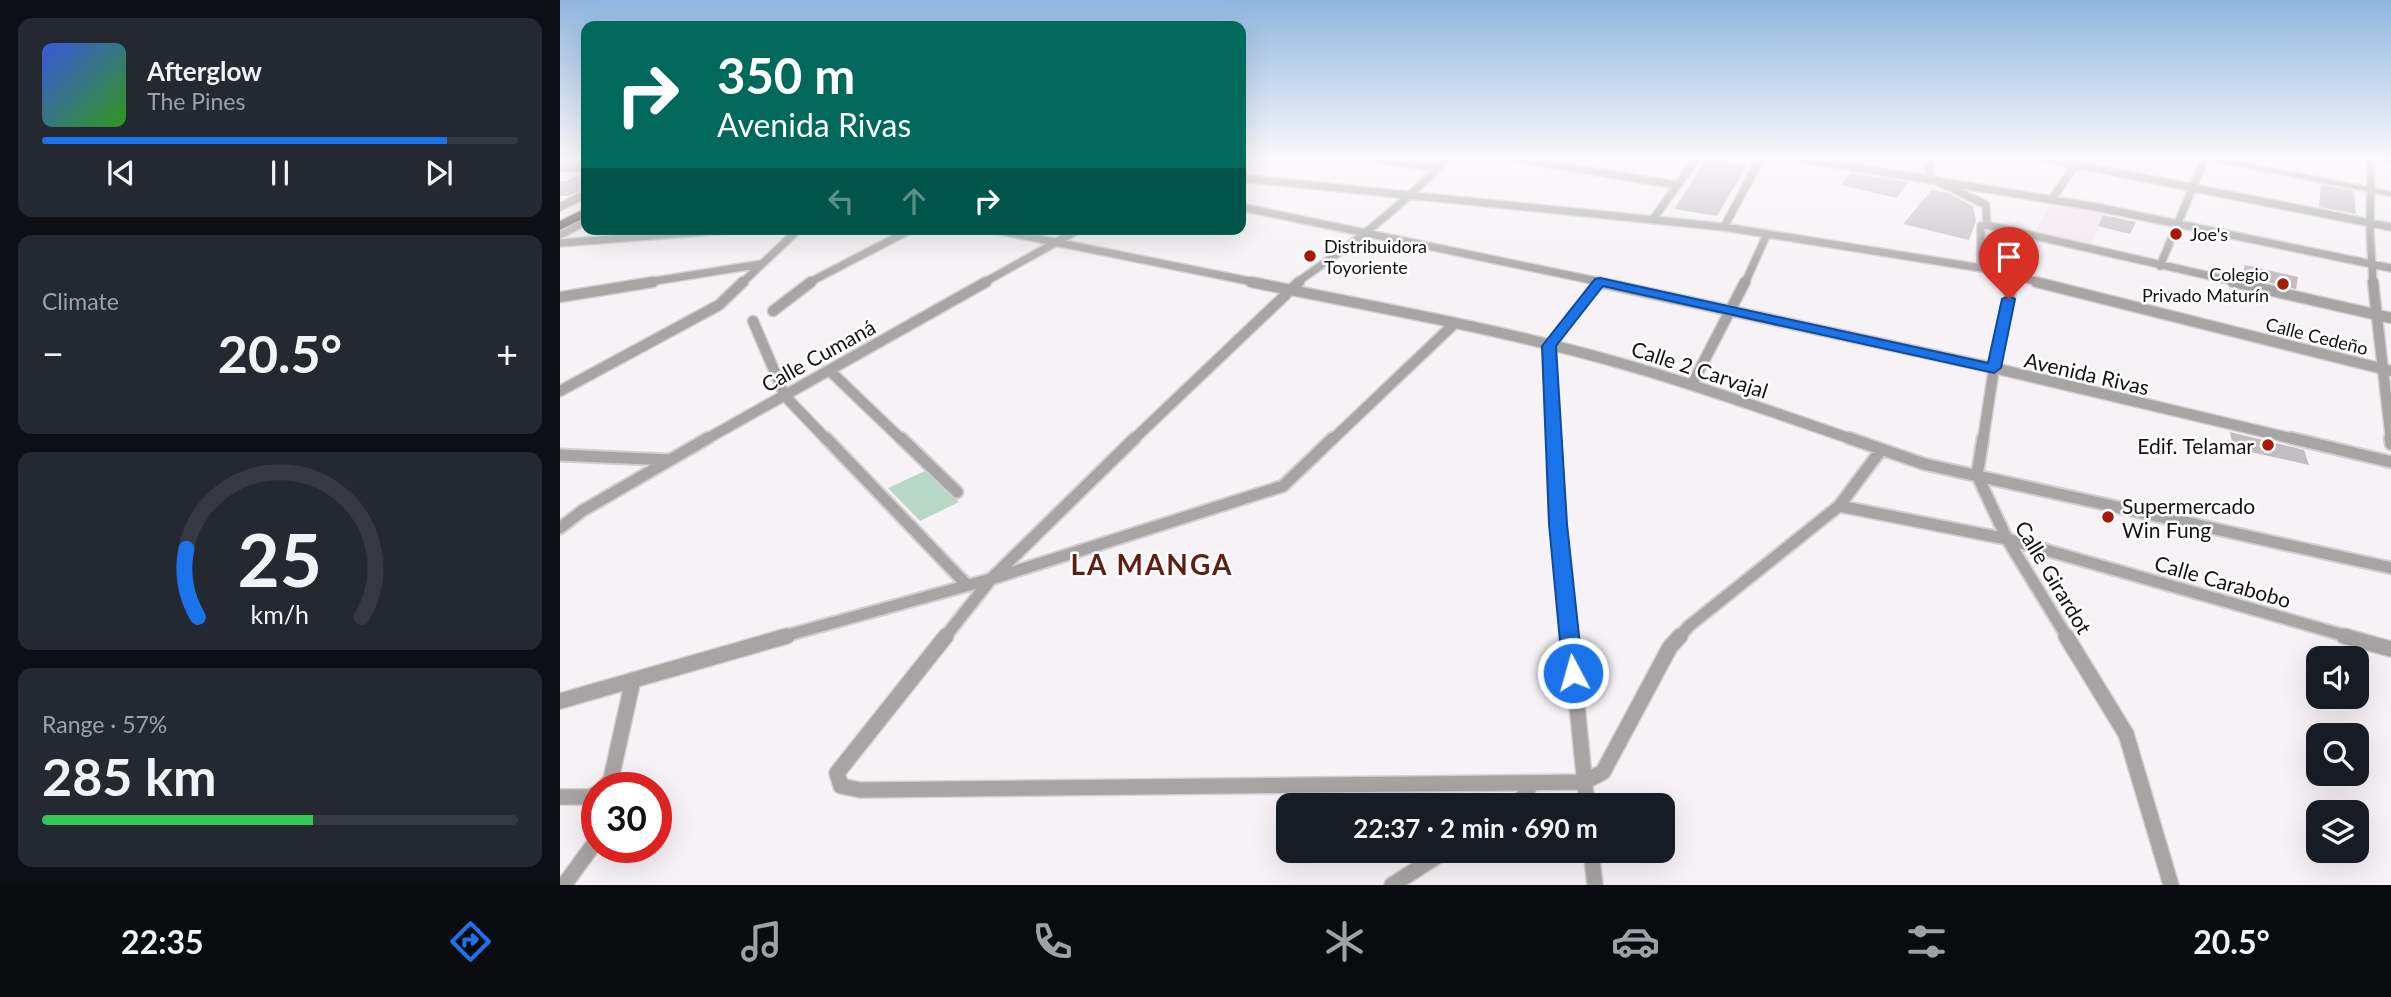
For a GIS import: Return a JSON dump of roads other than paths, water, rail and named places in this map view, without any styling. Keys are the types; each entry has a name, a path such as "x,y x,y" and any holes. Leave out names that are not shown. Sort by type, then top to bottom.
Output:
{"highway":[{"path":"560,216 581,205"},
{"path":"560,226 581,215"}],"street":[{"path":"1408,199 1366,234 1287,290 991,579 837,773 841,786 860,790 1584,782 1603,772 1670,647 1689,626 1839,506 1881,450"},
{"name":"Calle Cedeño","path":"1447,199 1724,227 1980,268 2387,370"},
{"path":"1653,219 1666,199"},
{"path":"1724,227 1739,199"},
{"path":"1980,199 1986,205 1987,225"},
{"path":"2054,199 2391,268"},
{"path":"2160,266 2187,199"},
{"path":"2252,199 2391,228"},
{"path":"2369,199 2375,314 2387,370 2391,444"},
{"name":"Avenida Rivas","path":"1246,208 1994,368 2391,462"},
{"path":"560,235 581,224"},
{"path":"1980,268 1981,226 1987,225 2391,318"},
{"path":"1692,384 1732,311 1768,234"},
{"path":"560,243 663,235"},
{"path":"560,391 719,305 793,235"},
{"path":"773,311 805,285 901,235"},
{"name":"Calle 2 Carvajal","path":"1016,235 1455,323 1692,384 1924,464 2391,568"},
{"name":"Calle Cumaná","path":"560,528 582,511 669,460 1070,235"},
{"path":"560,297 762,264"},
{"path":"1977,475 1994,368 2014,276"},
{"path":"1585,793 1558,524 1549,346 1600,282"},
{"path":"753,321 785,396 966,584"},
{"path":"560,701 991,579 1283,486 1455,323"},
{"path":"830,371 957,492"},
{"path":"560,455 669,460"},
{"name":"Calle Girardot","path":"1977,475 2007,539 2126,734 2171,885"},
{"name":"Calle Carabobo","path":"1839,506 2007,539 2391,649"},
{"path":"613,772 633,680"},
{"path":"1525,793 1532,782"},
{"path":"560,797 581,797"},
{"path":"564,885 581,862"},
{"path":"1392,885 1427,863"},
{"path":"1592,863 1595,885"}],"place":[{"name":"Joe's","path":"2176,234"},
{"name":"Distribuidora Toyoriente","path":"1310,256"},
{"name":"Colegio Privado Maturín","path":"2283,284"},
{"name":"Edif. Telamar","path":"2268,445"},
{"name":"Supermercado Win Fung","path":"2108,517"}],"district":[{"name":"LA MANGA","path":"1152,564"}]}
